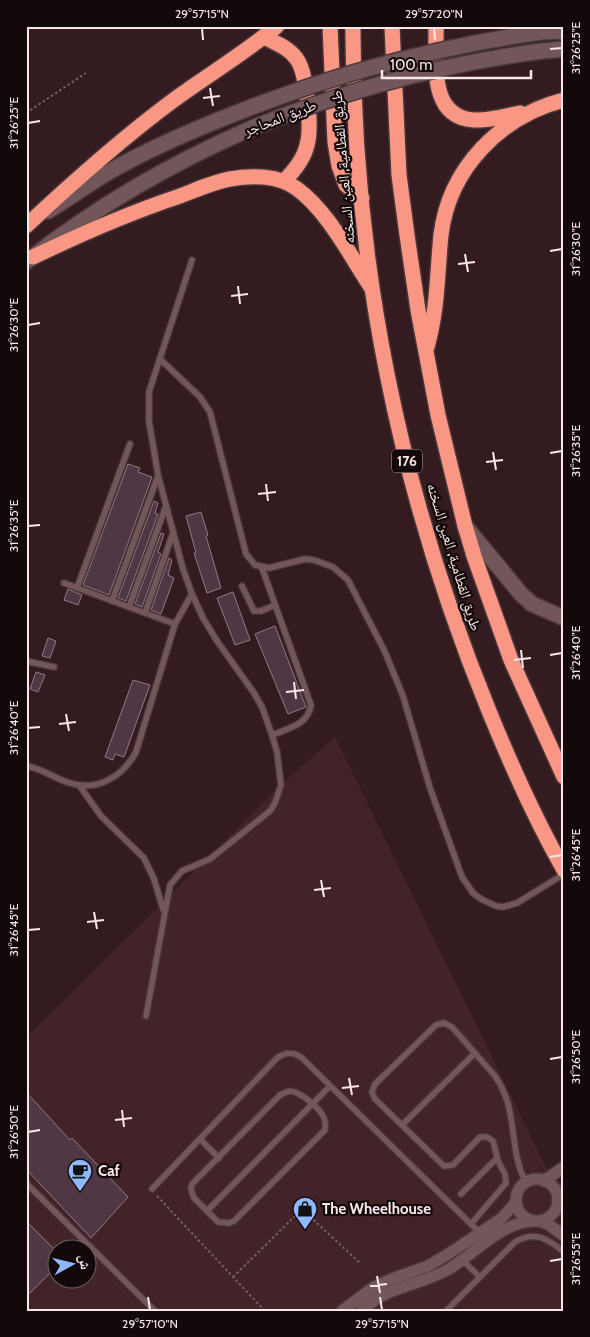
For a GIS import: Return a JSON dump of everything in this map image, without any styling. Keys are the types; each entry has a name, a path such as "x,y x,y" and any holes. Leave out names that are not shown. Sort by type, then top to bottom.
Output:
{"highway":[{"path":"26,226 139,127 277,26"},
{"path":"330,26 335,142 339,166 346,184 362,198"},
{"name":"طريق القطامية, العين السخنه","path":"353,26 354,104 372,290 400,436 431,550 466,656 509,760 564,872"},
{"name":"طريق القطامية, العين السخنه","path":"392,26 400,174 406,235 438,415 465,526 511,660 564,777"},
{"path":"436,26 438,89 443,101 451,111 463,118 476,120 531,111 564,100"},
{"path":"264,37 292,52 304,73 309,138 304,154 295,169 284,181"},
{"path":"426,351 437,300 441,233 452,195 460,177 484,145 506,126 531,111"},
{"path":"29,260 124,216 229,179 262,176 284,181 295,187 312,201 328,220 372,290"}],"street":[{"name":"طريق المحاجر","path":"26,226 134,158 189,132 316,83 390,61 465,44 540,32 564,31"},
{"name":"طريق المحاجر","path":"29,260 104,206 149,179 199,152 252,128 323,101 395,79 468,62 564,49"},
{"path":"465,526 521,594 532,604 564,618"},
{"path":"544,1180 564,1167"},
{"path":"342,1311 374,1287 428,1266 480,1233 506,1214 516,1202 519,1189 526,1182 537,1179 544,1180 550,1184 559,1196 559,1212 564,1218"},
{"path":"361,1311 389,1292 428,1279 447,1270 506,1228 552,1215 559,1196"},
{"path":"516,1202 521,1214 548,1224 564,1236"}],"lane":[{"path":"146,1016 168,891 177,876 187,868 210,859 270,810 276,803 281,785 281,776 272,735 262,707 254,692 217,641 203,618 192,594 183,570 158,475 149,421 149,392 192,260"},
{"path":"160,358 195,391 210,412 246,554 250,560 262,568 305,559 314,560 333,567 348,580 398,681 411,718 430,788 462,877 473,893 496,906 510,906 564,872"},
{"path":"77,588 130,444"},
{"path":"112,601 158,475"},
{"path":"129,607 166,506"},
{"path":"145,613 173,533"},
{"path":"262,568 311,706 307,718 302,723 272,735"},
{"path":"64,583 175,624"},
{"path":"242,586 254,611 261,611 275,605"},
{"path":"26,766 37,768 69,783 79,785 89,785 109,780 125,768 136,752 175,624 192,594"},
{"path":"26,661 54,667"},
{"path":"79,785 101,816 144,858 156,885 164,914"},
{"path":"471,1224 506,1183 505,1174 497,1158 493,1141 483,1136 477,1139 453,1165 447,1167 375,1099 372,1092 373,1088 436,1025 440,1023 448,1024 496,1076 505,1094 510,1112 517,1160 526,1182"},
{"path":"402,1125 475,1053"},
{"path":"152,1189 283,1054 296,1054 480,1233"},
{"path":"207,1211 330,1086"},
{"path":"284,1092 299,1092 312,1104 325,1120 322,1135 234,1221 229,1223 218,1222 194,1198 191,1189 192,1184 284,1092"},
{"path":"200,1139 219,1158"},
{"path":"460,1194 497,1158"},
{"path":"26,1183 155,1311"},
{"path":"446,1311 515,1242 527,1236 545,1238 564,1252"},
{"path":"462,1260 480,1277"}],"path":[{"path":"26,114 86,73"},
{"path":"152,1189 265,1311"},
{"path":"233,1277 299,1212 304,1212 360,1263"}],"shaded area":[{"path":"335,737 546,1167 564,1186 564,1311 26,1311 26,1038 283,783"}],"building":[{"path":"128,464 140,468 138,472 152,477 109,595 83,585"},
{"path":"154,501 158,503 155,513 158,514 126,601 118,598"},
{"path":"201,512 221,588 207,593 194,553 196,553 186,516"},
{"path":"161,533 164,534 158,552 161,554 142,607 135,604"},
{"path":"169,558 172,560 168,575 174,578 161,614 151,610"},
{"path":"68,589 82,595 78,605 64,600"},
{"path":"233,592 250,640 235,645 217,598"},
{"path":"275,626 306,707 288,714 255,634"},
{"path":"48,638 56,641 50,658 42,656"},
{"path":"36,672 45,675 38,692 30,689"},
{"path":"133,680 150,685 124,757 115,754 113,760 105,757"},
{"path":"26,1092 70,1140 72,1138 128,1197 91,1238 26,1169"},
{"path":"26,1221 48,1243 48,1275 26,1297"}],"place":[{"name":"Caf","path":"80,1192"},
{"name":"The Wheelhouse","path":"305,1230"}]}
